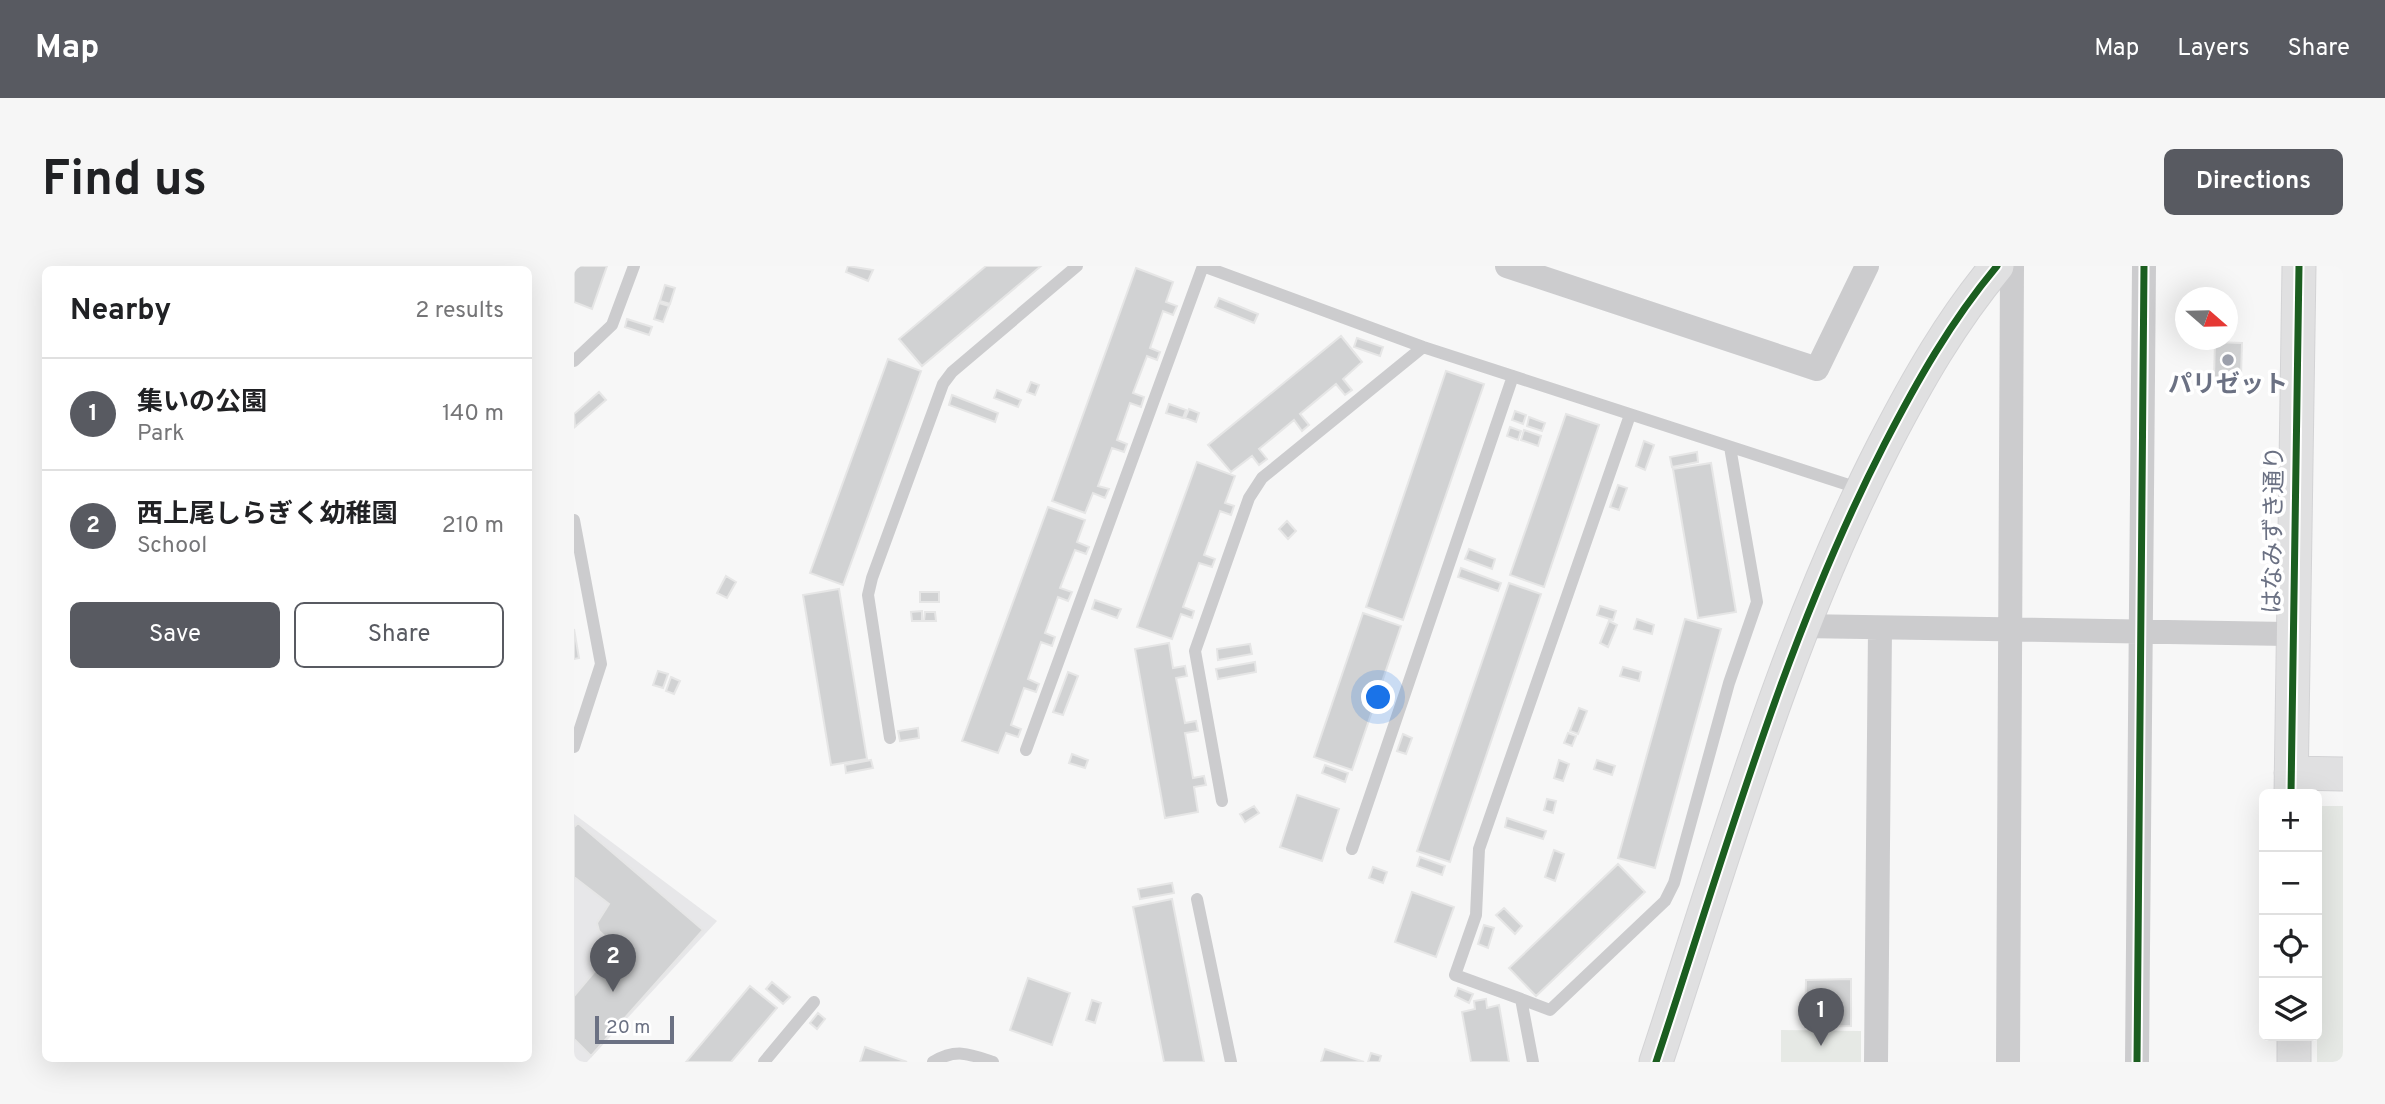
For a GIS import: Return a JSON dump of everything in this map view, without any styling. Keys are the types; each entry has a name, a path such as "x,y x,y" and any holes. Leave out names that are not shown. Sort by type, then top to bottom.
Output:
{"street":[{"path":"1507,266 1817,369 1867,266"},
{"path":"1656,1062 1801,626 1862,489 1925,367 1968,301 1997,266"},
{"path":"2008,1062 2012,266"},
{"path":"2137,1062 2144,266"},
{"name":"はなみずき通り","path":"2291,784 2299,266"},
{"path":"1801,626 2139,634 2292,634"},
{"path":"1876,1062 1880,628"},
{"path":"2291,784 2343,774"},
{"path":"2294,1041 2294,1062"}],"lane":[{"path":"574,361 612,325 634,266"},
{"path":"890,738 868,595 943,384 952,372 1077,266"},
{"path":"1026,750 1203,266 1423,347 1862,489"},
{"path":"1222,801 1195,651 1249,498 1262,478 1423,347"},
{"path":"1352,849 1513,376"},
{"path":"1630,415 1479,849 1476,915 1455,975 1550,1010 1665,901 1674,883 1729,682 1756,602 1730,447"},
{"path":"574,520 601,664 574,747"},
{"path":"1197,899 1231,1062"},
{"path":"1521,999 1533,1062"},
{"path":"764,1062 814,1002"},
{"path":"933,1062 947,1054 964,1052 993,1062"}],"shaded area":[{"path":"2322,806 2343,806 2343,1062 2317,1062 2317,1041 2322,1041"},
{"path":"574,814 717,921 587,1062 574,1062"},
{"path":"1781,1030 1861,1031 1861,1062 1781,1062"}],"building":[{"path":"574,266 607,266 592,309 574,302"},
{"path":"848,266 873,270 868,281 846,272"},
{"path":"986,266 1041,266 922,366 899,339"},
{"path":"1136,268 1173,282 1166,302 1177,306 1173,315 1163,311 1150,348 1160,352 1157,360 1147,356 1133,393 1144,397 1141,407 1130,403 1117,440 1127,444 1124,452 1112,448 1098,486 1109,489 1105,498 1093,493 1085,513 1052,501"},
{"path":"665,285 675,288 670,304 660,301"},
{"path":"1219,298 1258,314 1254,323 1215,307"},
{"path":"659,303 669,306 663,322 654,319"},
{"path":"627,319 652,327 649,335 625,327"},
{"path":"1341,336 1362,362 1343,379 1352,390 1345,395 1336,384 1300,414 1309,425 1302,431 1294,420 1259,449 1267,459 1259,465 1252,456 1231,472 1208,445"},
{"path":"1357,338 1383,347 1380,356 1354,347"},
{"path":"2238,343 2242,343 2241,377 2214,377 2215,350 2238,350"},
{"path":"888,359 921,371 843,585 810,573"},
{"path":"1446,371 1484,384 1403,620 1366,607"},
{"path":"1031,382 1039,385 1035,395 1027,392"},
{"path":"997,390 1021,400 1018,407 994,398"},
{"path":"599,392 606,400 575,427 574,414"},
{"path":"952,395 998,413 995,422 949,405"},
{"path":"1169,404 1186,410 1183,418 1166,413"},
{"path":"1189,409 1199,413 1196,422 1185,418"},
{"path":"1515,411 1526,415 1523,424 1512,420"},
{"path":"1566,414 1599,425 1544,587 1510,575"},
{"path":"1529,417 1545,423 1542,431 1527,426"},
{"path":"1510,427 1521,431 1518,440 1507,436"},
{"path":"1524,430 1541,436 1538,446 1521,440"},
{"path":"1644,441 1654,445 1645,470 1636,466"},
{"path":"1697,452 1698,462 1672,467 1670,457"},
{"path":"1197,462 1235,476 1225,503 1234,506 1231,515 1220,511 1204,555 1215,559 1212,567 1199,563 1183,607 1194,611 1192,618 1181,614 1172,639 1137,627"},
{"path":"1711,463 1736,612 1698,618 1673,469"},
{"path":"1618,485 1627,488 1619,510 1610,507"},
{"path":"1048,507 1085,520 1077,542 1089,547 1086,554 1075,550 1060,588 1072,592 1068,601 1058,597 1045,633 1055,637 1052,646 1041,642 1028,679 1039,684 1036,692 1024,688 1011,725 1021,729 1018,737 1006,733 998,753 962,741"},
{"path":"1287,521 1296,531 1288,539 1279,529"},
{"path":"1469,549 1495,559 1492,569 1465,559"},
{"path":"1461,568 1501,583 1498,591 1458,577"},
{"path":"726,576 736,582 727,598 717,593"},
{"path":"1509,583 1541,594 1450,862 1417,851"},
{"path":"839,589 867,759 831,765 803,595"},
{"path":"920,592 939,592 939,602 920,602"},
{"path":"1095,600 1121,609 1117,618 1092,609"},
{"path":"1600,606 1616,611 1613,620 1597,615"},
{"path":"922,611 922,621 912,621 911,612"},
{"path":"925,612 935,612 936,621 924,621"},
{"path":"1363,613 1401,626 1352,770 1314,757"},
{"path":"1637,619 1654,625 1652,634 1634,629"},
{"path":"1685,619 1721,629 1655,868 1618,858"},
{"path":"1609,621 1617,625 1608,647 1600,643"},
{"path":"574,629 579,658 574,659"},
{"path":"1169,643 1173,668 1185,666 1187,676 1176,678 1185,723 1196,721 1198,731 1185,733 1193,778 1204,776 1206,785 1194,787 1198,812 1165,818 1135,649"},
{"path":"1250,644 1252,654 1218,660 1217,649"},
{"path":"1255,662 1256,672 1218,679 1216,669"},
{"path":"1623,667 1641,672 1639,681 1620,676"},
{"path":"658,671 668,674 663,688 653,685"},
{"path":"1068,672 1078,676 1063,715 1053,712"},
{"path":"671,677 680,681 674,694 666,691"},
{"path":"1579,708 1587,711 1578,734 1570,731"},
{"path":"918,728 919,738 900,741 898,731"},
{"path":"1568,733 1576,736 1572,746 1564,743"},
{"path":"1403,734 1412,738 1406,754 1397,751"},
{"path":"1072,754 1088,760 1085,768 1069,763"},
{"path":"871,760 873,768 846,773 845,765"},
{"path":"1559,760 1569,764 1563,781 1554,778"},
{"path":"1597,760 1615,766 1612,775 1594,769"},
{"path":"1325,765 1348,773 1345,782 1322,773"},
{"path":"1297,795 1339,809 1322,861 1280,847"},
{"path":"1547,799 1556,801 1553,813 1544,810"},
{"path":"1254,806 1259,813 1245,822 1240,814"},
{"path":"1507,818 1546,831 1543,839 1505,827"},
{"path":"578,823 703,930 591,1056 574,1039 574,996 616,946 599,931 597,923 609,904 574,877 574,827"},
{"path":"1554,850 1564,854 1555,881 1545,877"},
{"path":"1420,857 1445,866 1442,875 1417,866"},
{"path":"1618,864 1645,892 1536,996 1509,968"},
{"path":"1373,867 1387,872 1383,883 1369,878"},
{"path":"1172,883 1174,893 1140,899 1138,889"},
{"path":"1412,892 1454,907 1436,957 1395,942"},
{"path":"1172,899 1204,1062 1164,1062 1133,907"},
{"path":"1504,908 1522,926 1515,934 1496,915"},
{"path":"1484,925 1494,928 1488,948 1478,944"},
{"path":"1028,978 1070,993 1052,1045 1010,1030"},
{"path":"1851,979 1851,1026 1805,1027 1806,980"},
{"path":"772,982 790,997 783,1004 766,989"},
{"path":"750,986 777,1008 731,1062 686,1062"},
{"path":"1458,988 1473,994 1469,1003 1455,996"},
{"path":"1486,999 1487,1008 1499,1005 1509,1062 1471,1062 1462,1012 1475,1009 1474,1001"},
{"path":"1092,1000 1101,1003 1095,1023 1086,1020"},
{"path":"818,1013 825,1019 817,1029 810,1023"},
{"path":"865,1047 907,1062 860,1062"},
{"path":"1325,1049 1364,1062 1321,1062"},
{"path":"1371,1053 1381,1056 1379,1062 1368,1062"}],"cycle path":[{"path":"1656,1062 1758,749 1816,594 1848,519 1884,445 1936,352 1997,266"},
{"path":"2137,1062 2144,266"},
{"path":"2291,789 2299,266"}],"place":[{"name":"パリゼット","path":"2228,360"},
{"name":"西上尾しらぎく幼稚園","path":"613,992"},
{"name":"集いの公園","path":"1821,1046"}]}
